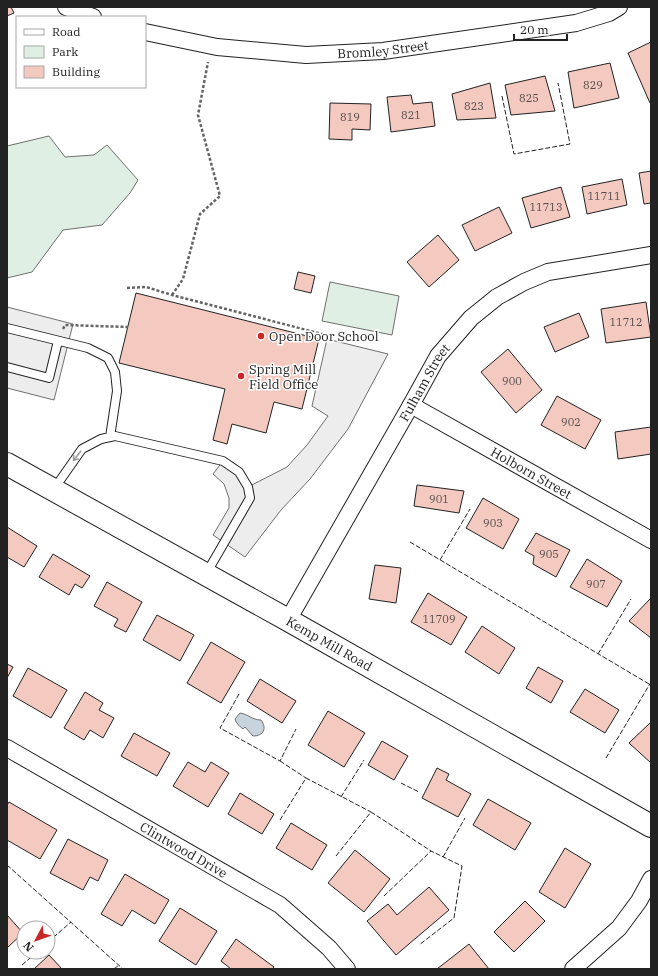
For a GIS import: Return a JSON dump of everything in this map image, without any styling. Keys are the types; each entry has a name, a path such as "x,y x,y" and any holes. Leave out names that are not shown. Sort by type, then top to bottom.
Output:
{"street":[{"path":"66,7 90,16"},
{"name":"Bromley Street","path":"146,32 211,46 306,55 383,51 576,23 619,7"},
{"name":"Fulham Street","path":"288,620 438,356 471,318 497,297 524,282 548,272 651,255"},
{"name":"Holborn Street","path":"411,405 651,540"},
{"name":"Kemp Mill Road","path":"7,464 288,620 651,826"},
{"name":"Clintwood Drive","path":"7,748 280,905 329,948 347,969"},
{"path":"573,969 619,928 639,902 651,879"}],"lane":[{"path":"7,328 88,348 108,358 115,372 117,391 110,437"},
{"path":"7,367 49,378 58,341"},
{"path":"54,489 82,449 101,439 115,436 223,461 239,472 248,487 250,498 206,574"}],"path":[{"path":"172,295 183,279 200,214 220,196 198,115 211,46"},
{"path":"128,288 146,287 326,335"},
{"path":"58,341 65,325 128,327"}],"green space":[{"path":"49,136 65,157 94,155 107,145 138,180 130,193 102,225 63,230 32,272 7,278 7,146"},
{"path":"330,282 399,296 392,335 322,321"}],"shaded area":[{"path":"7,307 73,324 54,400 7,388"},
{"path":"327,339 388,354 348,429 310,479 281,510 245,557 213,535 229,508 229,498 224,484 213,474 223,461 248,487 287,467 307,445 328,416 312,406"},
{"path":"240,713 261,720 264,729 260,735 253,736 245,727 243,729 240,727 235,719"}],"building":[{"path":"7,7 11,7 14,13 7,16"},
{"path":"651,42 651,103 650,103 628,53"},
{"path":"610,63 619,98 574,108 568,72"},
{"path":"545,76 555,111 511,115 505,85"},
{"path":"490,83 496,118 457,120 452,94"},
{"path":"411,95 413,104 432,102 435,126 391,132 387,97"},
{"path":"330,103 371,104 370,130 352,129 352,140 329,139"},
{"path":"651,171 651,203 644,204 639,173"},
{"path":"622,179 627,205 587,214 582,187"},
{"path":"561,187 570,217 531,228 522,198"},
{"path":"499,207 512,233 475,251 462,225"},
{"path":"438,235 459,260 429,287 407,262"},
{"path":"298,272 315,276 311,293 294,289"},
{"name":"Spring Mill Field Office","path":"136,293 319,339 302,409 274,402 266,433 232,424 227,444 213,440 225,389 119,363"},
{"path":"646,302 651,337 606,343 601,309"},
{"path":"579,313 589,337 555,352 544,327"},
{"path":"508,349 542,390 516,413 481,372"},
{"path":"557,396 601,420 585,449 541,425"},
{"path":"651,427 651,454 618,459 615,432"},
{"path":"417,485 464,491 459,513 414,506"},
{"path":"483,498 519,519 503,549 466,528"},
{"path":"7,527 37,546 24,567 7,557"},
{"path":"536,533 570,550 556,577 533,564 534,556 525,551"},
{"path":"53,554 90,576 82,588 75,584 69,595 39,577"},
{"path":"587,559 622,581 607,607 570,587"},
{"path":"375,565 401,568 396,603 369,599"},
{"path":"107,582 142,602 126,632 114,626 118,619 94,606"},
{"path":"428,593 467,617 451,645 411,622"},
{"path":"650,599 651,600 651,638 629,621"},
{"path":"157,615 194,635 180,661 143,640"},
{"path":"482,626 515,648 499,674 465,652"},
{"path":"211,642 245,662 221,703 187,683"},
{"path":"7,664 13,667 7,678"},
{"path":"538,667 563,681 551,703 526,688"},
{"path":"28,668 67,690 51,718 13,696"},
{"path":"260,679 296,701 282,723 247,701"},
{"path":"585,689 619,710 605,733 570,712"},
{"path":"85,692 103,703 99,710 114,718 103,738 90,730 84,740 64,728"},
{"path":"328,711 365,733 344,767 308,745"},
{"path":"651,722 651,763 629,743"},
{"path":"134,733 170,753 157,776 121,756"},
{"path":"382,741 408,756 394,780 368,765"},
{"path":"188,762 205,772 211,762 229,773 208,807 173,786"},
{"path":"437,768 449,774 446,780 471,794 458,817 422,798"},
{"path":"240,793 274,814 262,834 228,814"},
{"path":"488,799 531,823 515,850 473,825"},
{"path":"9,802 57,830 40,859 7,840 7,805"},
{"path":"291,823 327,845 312,870 276,848"},
{"path":"68,839 108,860 98,881 90,877 83,890 50,873"},
{"path":"565,848 591,864 565,908 539,892"},
{"path":"355,850 390,879 364,912 328,883"},
{"path":"125,874 169,900 155,924 132,910 122,926 101,914"},
{"path":"429,887 449,910 396,955 367,921 388,904 397,915"},
{"path":"525,901 545,921 514,952 494,932"},
{"path":"180,908 217,931 196,965 159,941"},
{"path":"7,915 16,925 16,940 7,948"},
{"path":"236,939 274,967 272,969 231,969 221,961"},
{"path":"469,944 489,969 437,969"},
{"path":"44,960 54,960 62,969 34,969"}],"fence":[{"path":"502,96 514,154 570,144 558,83"},
{"path":"440,560 470,509"},
{"path":"410,542 649,684"},
{"path":"598,654 631,599"},
{"path":"606,758 651,682"},
{"path":"239,694 220,728 280,761 296,729"},
{"path":"341,797 364,760"},
{"path":"280,761 306,778"},
{"path":"280,820 306,778 371,812"},
{"path":"401,783 419,792"},
{"path":"336,856 371,812 431,851 462,866 454,918 419,945"},
{"path":"443,857 465,818"},
{"path":"384,896 431,851"},
{"path":"7,865 123,969"},
{"path":"56,935 71,922"},
{"path":"22,965 28,960"},
{"path":"114,969 119,965"}],"place":[{"name":"Open Door School","path":"261,336"},
{"name":"Spring Mill Field Office","path":"241,376"}]}
